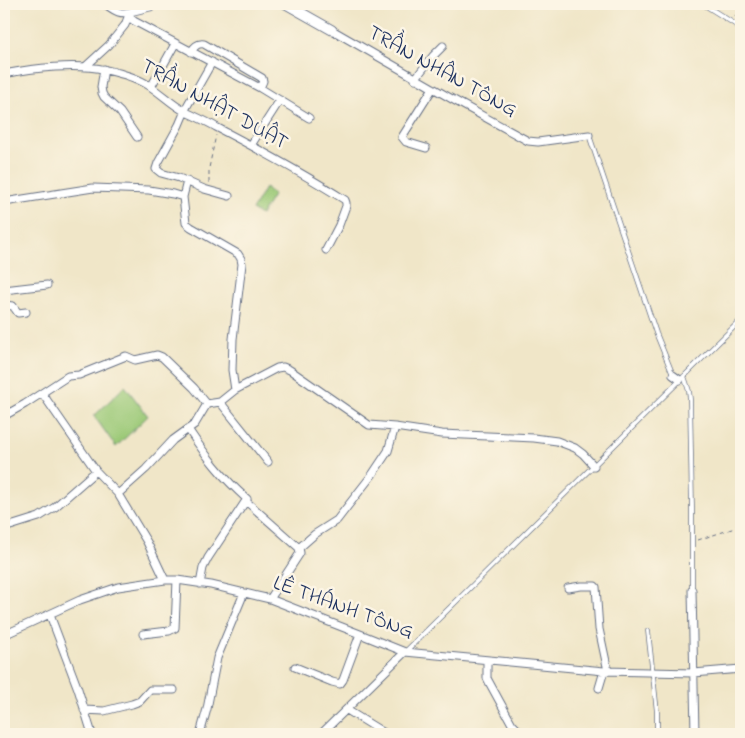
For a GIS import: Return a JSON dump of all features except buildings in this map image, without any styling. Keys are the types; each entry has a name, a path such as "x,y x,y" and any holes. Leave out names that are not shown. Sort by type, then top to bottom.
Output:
{"street":[{"path":"105,4 124,14 156,4"},
{"name":"TRẦN NHÂN TÔNG","path":"286,4 528,141 538,142 589,135"},
{"path":"130,12 129,17 134,21 260,88 309,118"},
{"path":"85,67 109,45 126,25 130,12"},
{"path":"151,87 175,44"},
{"path":"191,52 198,44 204,44 262,78 263,81 260,88"},
{"path":"415,78 443,46"},
{"path":"212,62 156,169 161,173 187,181 204,189 229,196"},
{"name":"TRẦN NHẬT DUẬT","path":"4,74 23,70 85,67 104,69 133,78 151,87 185,112 251,145 345,200 346,206 339,225 326,250"},
{"path":"104,69 102,93 120,112 137,137"},
{"path":"426,148 406,142 402,136 433,88"},
{"path":"251,145 280,100"},
{"path":"187,181 183,197 186,223 238,254 241,259 233,339 232,370 235,390"},
{"path":"4,202 93,188 149,190 183,197"},
{"path":"4,290 47,285"},
{"path":"4,305 13,306 17,312 26,312"},
{"path":"4,416 68,376 79,375 128,356 137,360 158,355 194,388 207,404"},
{"path":"118,494 146,469 173,440 194,424 207,404 220,402 235,390 277,368 290,370 369,425 442,434 534,438 557,441 575,448 594,466"},
{"path":"673,375 682,378"},
{"path":"42,393 96,472 118,494 147,542 165,580"},
{"path":"220,402 268,462"},
{"path":"299,548 315,534 337,520 372,475 388,450 395,427"},
{"path":"188,429 217,470 248,502 299,548 300,553 270,600"},
{"path":"4,528 38,517 55,507 96,472"},
{"path":"200,584 203,568 208,558 246,499"},
{"path":"143,634 169,631 176,628 177,580"},
{"name":"LÊ THÁNH TÔNG","path":"4,635 80,600 118,587 177,580 211,585 270,600 405,652 606,671 694,673 741,669"},
{"path":"568,588 596,587 599,629 606,671 600,688"},
{"path":"692,590 695,734"},
{"path":"200,734 217,658 244,593"},
{"path":"50,614 78,689 92,734"},
{"path":"296,667 328,681 340,684 360,634"},
{"path":"321,734 405,652"},
{"path":"487,660 489,682 512,724 522,734"},
{"path":"84,710 104,711 140,701 150,690 174,690"},
{"path":"347,710 386,734"}],"lane":[{"path":"703,4 741,28"},
{"path":"589,135 656,333 673,375"},
{"path":"405,652 741,320"},
{"path":"682,378 689,391 690,398 692,590"},
{"path":"648,631 657,712 657,734"}],"path":[{"path":"732,22 741,7"},
{"path":"211,190 209,168 218,127"},
{"path":"692,542 741,526"}],"green space":[{"path":"265,188 274,194 261,215 252,210"},
{"path":"125,386 148,416 116,447 94,416"}]}
